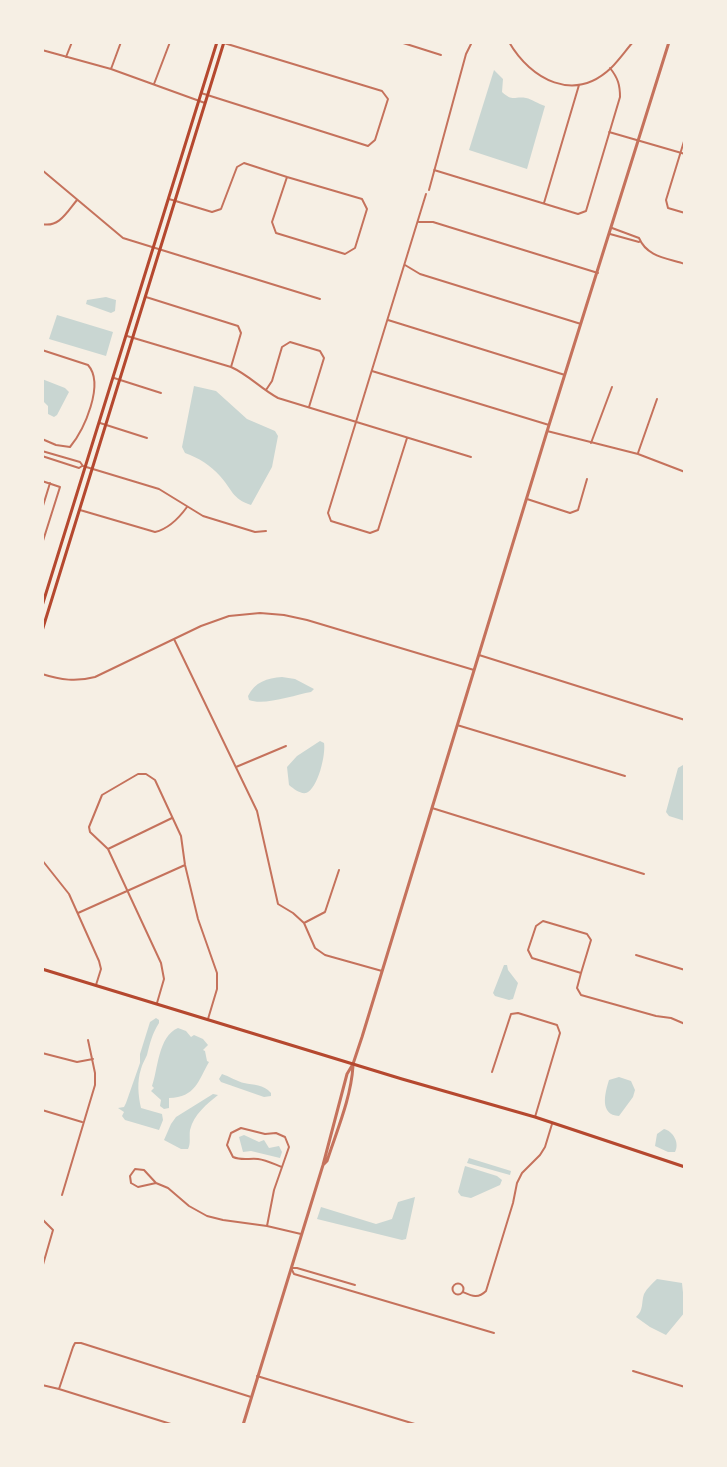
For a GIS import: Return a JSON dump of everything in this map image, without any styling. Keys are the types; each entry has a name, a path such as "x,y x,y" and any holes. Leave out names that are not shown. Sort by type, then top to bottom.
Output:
{"main road":[{"path":"42,606 217,42"},
{"path":"42,630 224,43"},
{"path":"185,147 191,149"},
{"path":"42,969 385,1074 535,1117 685,1167"}],"street":[{"path":"66,57 72,42"},
{"path":"111,69 121,42"},
{"path":"154,84 170,42"},
{"path":"399,42 441,55"},
{"path":"417,47 419,42"},
{"path":"429,190 466,54 472,42"},
{"path":"509,42 515,52 537,75 550,82 579,85 591,81 610,68 633,42"},
{"path":"243,1425 301,1234 340,1119 353,1064 669,42"},
{"path":"201,93 368,146 375,140 388,99 382,91 224,43"},
{"path":"42,50 111,69 205,103"},
{"path":"434,170 578,214 586,211 620,97 617,76 610,68"},
{"path":"544,203 579,85"},
{"path":"609,132 685,154"},
{"path":"685,138 666,200 668,208 685,213"},
{"path":"169,199 212,212 221,209 237,167 244,163 362,200 367,209 355,248 345,254 276,233 272,222 287,177"},
{"path":"42,170 123,238 320,299"},
{"path":"407,438 378,530 370,533 330,521 328,513 426,194"},
{"path":"42,224 49,226 56,224 77,200"},
{"path":"418,222 433,222 598,273"},
{"path":"612,228 639,238 649,252 685,264"},
{"path":"610,234 641,243"},
{"path":"405,265 420,274 581,324"},
{"path":"146,297 238,326 242,333 231,367"},
{"path":"388,320 565,375"},
{"path":"127,336 231,367 246,374 266,392 278,398 471,457"},
{"path":"266,392 272,381 282,347 290,342 320,351 324,358 309,407"},
{"path":"42,350 88,365 92,371 94,395 88,414 70,447 56,445 42,439"},
{"path":"372,371 549,425"},
{"path":"114,378 161,393"},
{"path":"591,444 612,387"},
{"path":"638,454 657,399"},
{"path":"100,423 147,438"},
{"path":"547,431 591,444 638,454 684,471 685,467"},
{"path":"42,451 159,489 203,516 255,532 266,531"},
{"path":"42,456 79,468 85,466"},
{"path":"527,498 570,513 578,510 587,479"},
{"path":"42,481 60,487 42,544"},
{"path":"42,509 50,483"},
{"path":"80,510 154,532 164,529 187,507"},
{"path":"42,674 62,680 83,680 95,677 173,639 229,616 260,613 307,620 474,670"},
{"path":"173,639 257,811 278,904 304,923 315,948 325,955 382,971"},
{"path":"479,655 685,720"},
{"path":"457,725 625,776"},
{"path":"236,767 286,747"},
{"path":"157,1003 163,984 163,971 108,849 90,832 89,827 98,800 102,795 138,774 146,774 154,780 181,836 185,865 202,936 211,953 217,974 217,989 208,1019"},
{"path":"432,808 644,874"},
{"path":"108,849 172,818"},
{"path":"42,860 66,888 101,965 96,985"},
{"path":"78,913 185,865"},
{"path":"304,923 325,912 339,870"},
{"path":"581,973 532,958 528,950 536,926 543,921 587,934 591,940 577,988 581,995 671,1018 685,1024"},
{"path":"636,955 685,970"},
{"path":"492,1072 511,1014 518,1013 557,1025 560,1033 535,1117"},
{"path":"62,1195 95,1085 93,1059 88,1040"},
{"path":"42,1053 77,1062 93,1059"},
{"path":"42,1110 83,1123"},
{"path":"463,1292 475,1297 481,1296 486,1291 517,1183 522,1173 545,1148 552,1123"},
{"path":"267,1226 274,1190 288,1154 289,1147 285,1137 276,1132 259,1133 242,1128 235,1130 228,1139 229,1151 237,1159 267,1161 282,1167"},
{"path":"156,1183 136,1186 131,1183 130,1176 133,1170 142,1168 156,1183 168,1188 189,1206 207,1216 301,1234"},
{"path":"42,1219 53,1230 42,1268"},
{"path":"291,1268 354,1285"},
{"path":"291,1268 294,1274 494,1333"},
{"path":"59,1389 73,1347 75,1343 81,1343 251,1397"},
{"path":"633,1371 685,1387"},
{"path":"257,1376 418,1425"},
{"path":"42,1385 174,1425"}],"shaded area":[{"path":"494,70 503,79 502,92 506,95 511,98 528,99 545,106 527,169 469,150"},
{"path":"106,297 116,300 115,311 111,313 86,304 87,300"},
{"path":"57,315 113,332 106,356 49,339"},
{"path":"42,379 65,388 69,392 54,417 48,414 48,406 42,400"},
{"path":"194,386 216,391 247,419 275,431 278,436 272,467 251,505 236,497 216,472 204,462 185,453 182,447"},
{"path":"271,678 295,679 314,689 311,692 271,701 249,700 248,696 258,684"},
{"path":"320,741 324,743 324,748 317,778 310,790 306,793 299,792 289,785 287,767 297,756"},
{"path":"685,765 685,821 669,816 666,812 678,768"},
{"path":"504,965 507,965 518,983 513,999 509,1000 495,996 493,993"},
{"path":"156,1018 159,1023 141,1067 138,1088 141,1108 162,1114 163,1120 159,1130 125,1120 122,1116 124,1112 118,1108 124,1107 126,1103 140,1063 140,1054 150,1022"},
{"path":"178,1028 186,1031 191,1037 194,1035 203,1039 208,1045 203,1050 209,1062 195,1087 185,1095 169,1098 169,1108 164,1109 160,1106 161,1100 151,1091 154,1088 152,1086 166,1038"},
{"path":"222,1074 242,1082 262,1086 271,1093 271,1096 264,1097 221,1082 219,1079"},
{"path":"619,1077 631,1081 635,1090 633,1097 619,1116 608,1112 605,1102 609,1080"},
{"path":"213,1094 218,1095 201,1110 192,1124 188,1149 181,1149 164,1140 176,1117"},
{"path":"664,1129 675,1138 677,1145 675,1152 668,1152 655,1146 657,1134"},
{"path":"244,1135 259,1142 264,1140 269,1148 279,1146 282,1152 280,1158 251,1151 243,1152 239,1137"},
{"path":"469,1158 511,1171 510,1175 467,1163"},
{"path":"465,1166 497,1176 502,1180 500,1185 471,1198 461,1196 458,1192"},
{"path":"415,1197 406,1239 402,1240 317,1219 321,1207 376,1224 392,1219 398,1202"},
{"path":"657,1279 682,1283 685,1312 666,1335 636,1317 641,1309 644,1294"}]}
